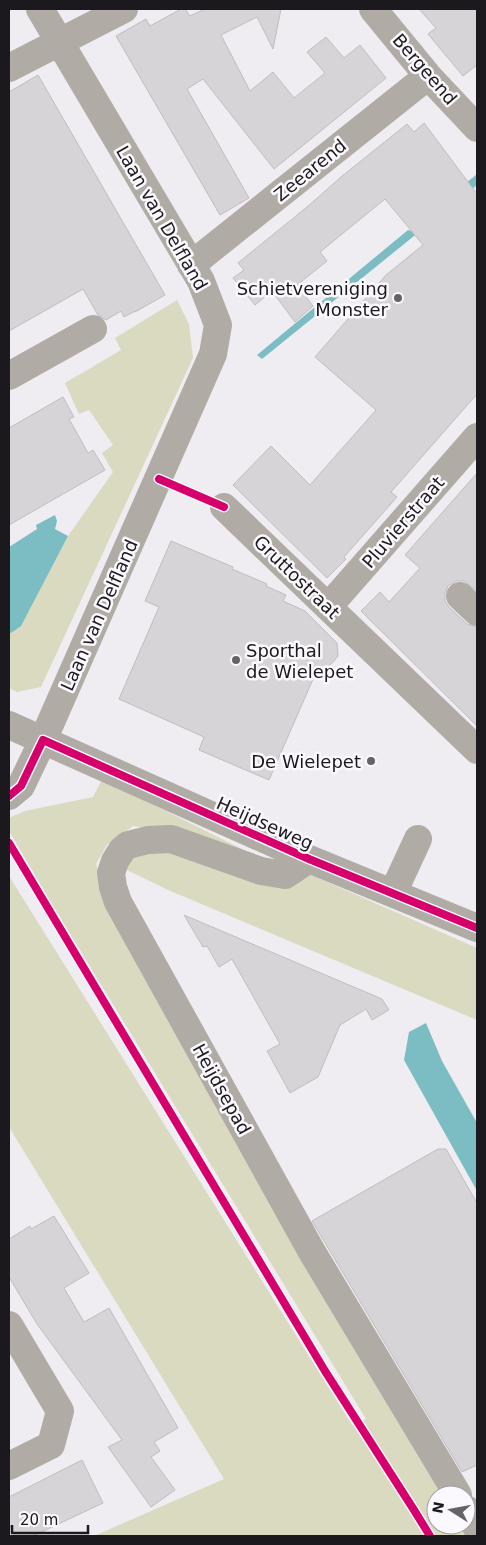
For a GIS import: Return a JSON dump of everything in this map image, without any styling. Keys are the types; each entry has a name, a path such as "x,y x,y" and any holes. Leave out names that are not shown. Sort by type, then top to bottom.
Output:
{"street":[{"name":"Laan van Delfland","path":"9,796 21,786 43,740 213,354 218,325 201,281 192,265 40,9"},
{"path":"9,68 124,9"},
{"name":"Bergeend","path":"373,9 428,76 477,128"},
{"name":"Zeearend","path":"192,265 428,76"},
{"path":"9,376 93,329"},
{"name":"Pluvierstraat","path":"328,607 477,437"},
{"name":"Gruttostraat","path":"224,507 477,750"},
{"name":"Heijdseweg","path":"9,725 309,859 477,928"},
{"path":"392,893 418,839"},
{"name":"Heijdsepad","path":"309,859 285,875 261,871 171,840 148,840 128,845 122,850 115,861 111,873 118,902 307,1244 452,1485"},
{"path":"9,1325 60,1411 51,1445 9,1466"}],"green space":[{"path":"177,300 189,324 193,358 41,687 17,692 9,688 9,632 11,633 68,536 113,472 102,453 113,445 89,410 79,414 65,383 121,350 115,338"},
{"path":"102,779 270,863 166,832 133,826 107,845 96,864 106,893 445,1485 426,1485 426,1535 475,1536 94,1536 224,1479 9,1127 9,876 352,1425 366,1419 9,831 9,818 25,811 93,797"},
{"path":"155,847 309,874 477,948 477,1020 168,890 125,869 137,853"}],"water":[{"path":"477,174 477,185 262,359 257,355 408,230 412,231 427,219 427,215"},
{"path":"55,515 57,521 55,529 68,536 21,626 11,633 9,632 9,547 37,529 36,525"},
{"path":"426,1023 442,1061 477,1123 477,1191 404,1060 409,1032"}],"building":[{"path":"181,9 185,9 190,16 205,9 281,9 273,49 257,17 221,35 250,91 273,72 294,98 325,73 307,52 326,37 344,58 360,45 386,78 274,169 203,79 187,89 249,198 220,215 116,36 146,19 150,26"},
{"path":"419,9 477,9 477,65 463,76 428,34 436,28"},
{"path":"38,75 165,295 124,317 121,311 106,320 98,315 83,289 9,331 9,92"},
{"path":"424,123 477,194 477,394 391,492 397,497 344,557 346,559 327,578 233,485 271,446 310,485 376,410 315,357 386,275 423,245 385,199 320,252 327,261 297,285 313,306 295,322 272,291 255,305 233,278 244,270 238,263 341,177 407,124 414,132"},
{"path":"63,397 74,417 69,419 88,453 93,450 105,470 9,525 9,428"},
{"path":"477,473 477,591 464,581 456,581 448,586 445,593 445,601 467,624 477,627 477,726 361,611 380,592 389,602 420,568 405,555"},
{"name":"Sporthal de Wielepet","path":"171,541 233,567 232,569 267,584 266,586 286,595 283,601 305,611 337,643 338,656 329,666 317,670 269,780 199,750 204,737 119,699 159,607 145,601"},
{"path":"184,915 382,999 389,1010 372,1020 366,1009 340,1025 318,1077 290,1093 267,1051 280,1044 232,959 219,967 207,946 203,947"},
{"path":"438,1149 446,1149 477,1203 477,1465 462,1472 312,1221"},
{"path":"54,1216 89,1273 64,1288 84,1322 109,1308 178,1428 154,1442 160,1451 151,1457 175,1490 151,1507 108,1447 122,1440 37,1324 9,1277 9,1239 30,1226 31,1229"},
{"path":"82,1460 103,1503 33,1536 15,1536 9,1524 9,1497"}],"cycle path":[{"path":"159,479 224,507"},
{"path":"9,796 21,786 43,740 309,859 477,928"},
{"path":"9,843 325,1371 430,1536"}],"place":[{"name":"Schietvereniging Monster","path":"398,298"},
{"name":"Sporthal de Wielepet","path":"236,660"},
{"name":"De Wielepet","path":"371,761"}]}
